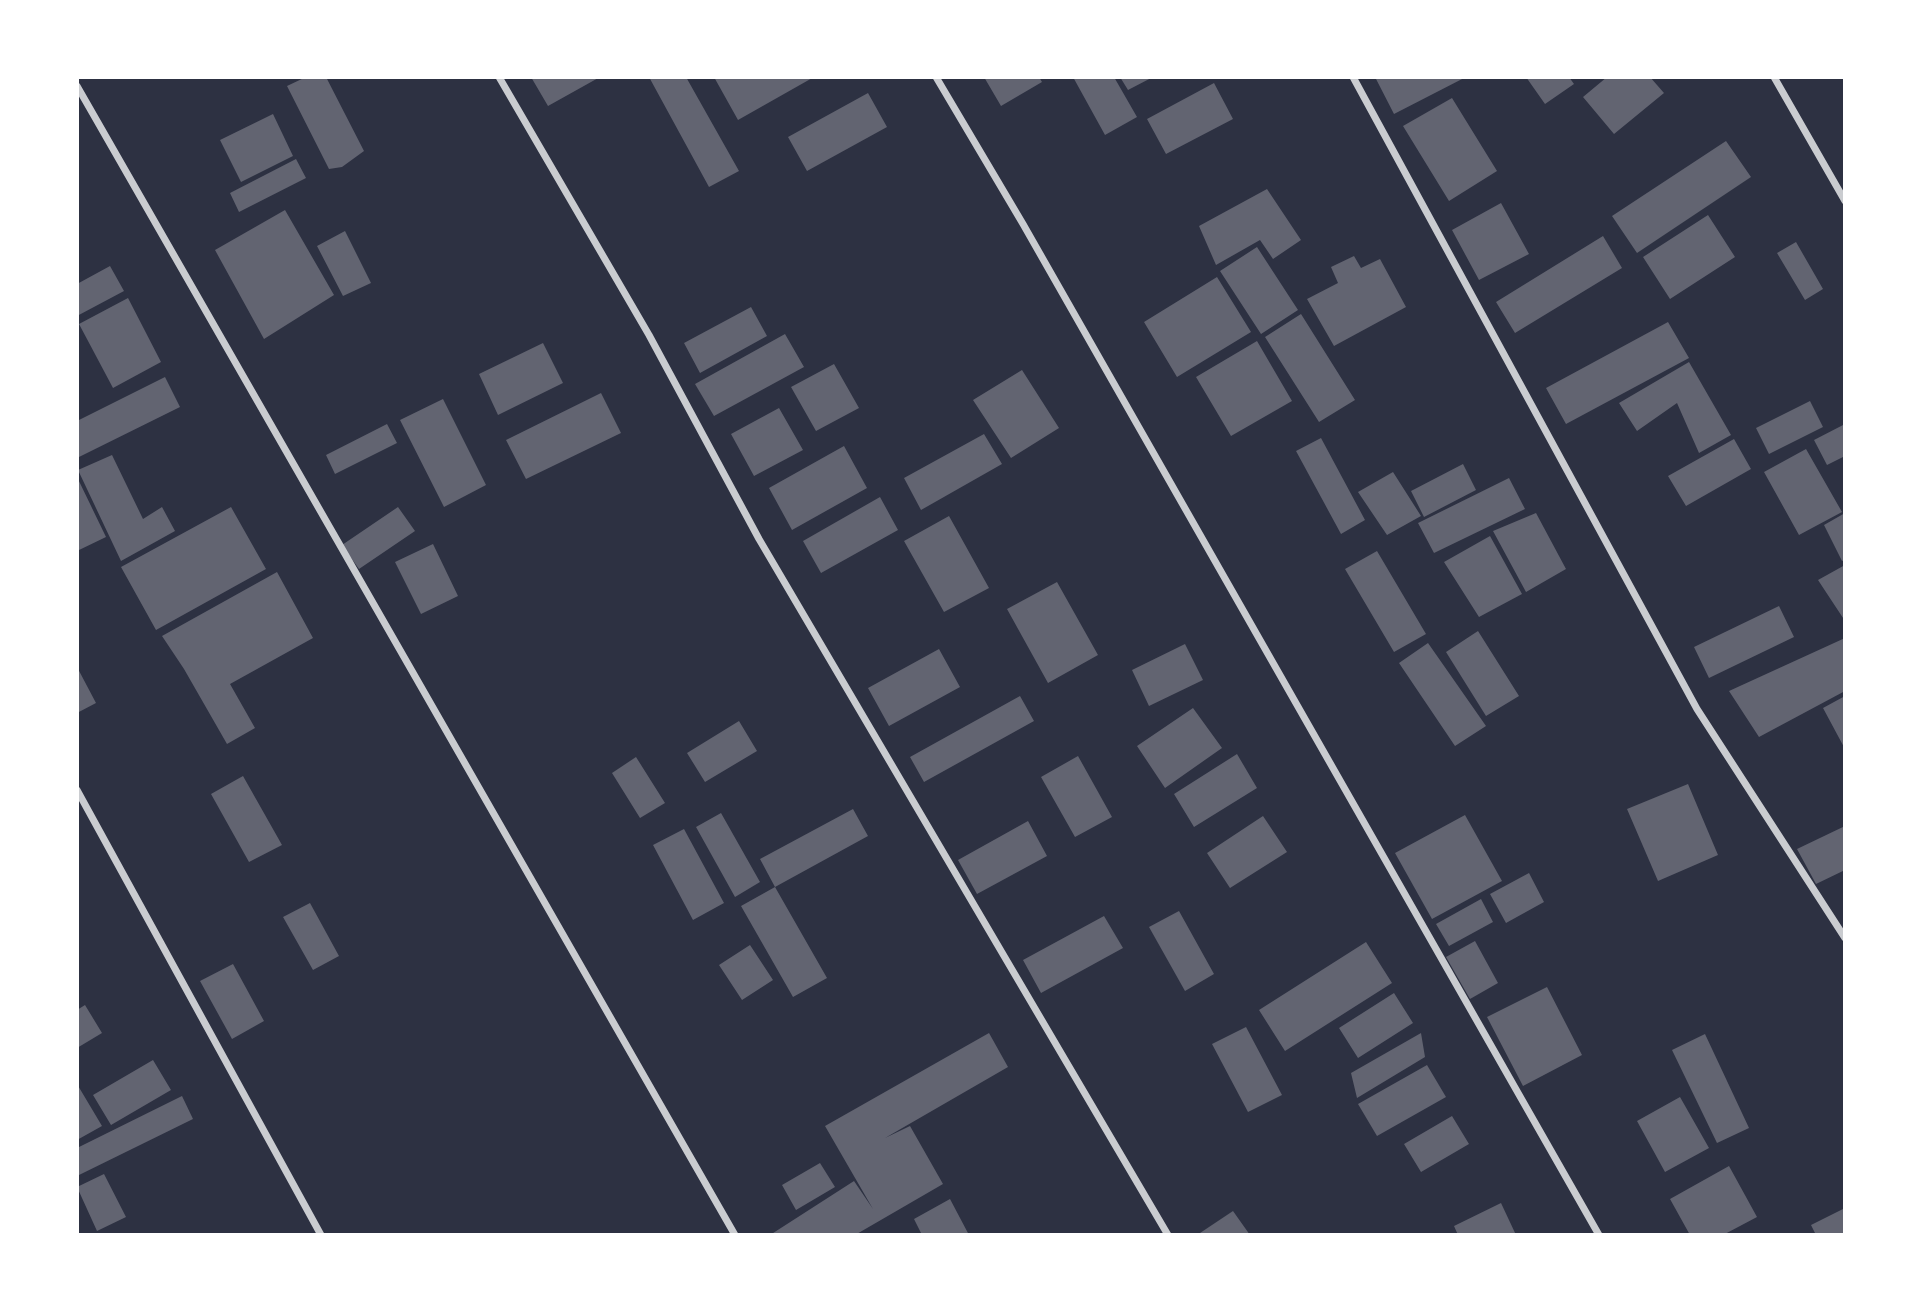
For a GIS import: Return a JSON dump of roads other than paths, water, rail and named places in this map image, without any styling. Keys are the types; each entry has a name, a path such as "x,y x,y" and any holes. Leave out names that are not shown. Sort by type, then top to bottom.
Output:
{"street":[{"path":"499,77 649,335 759,539 1168,1235"},
{"path":"936,77 1599,1235"},
{"path":"1353,77 1697,709 1845,938"},
{"path":"1774,77 1845,201"},
{"path":"77,86 735,1235"},
{"path":"77,790 321,1235"}]}
